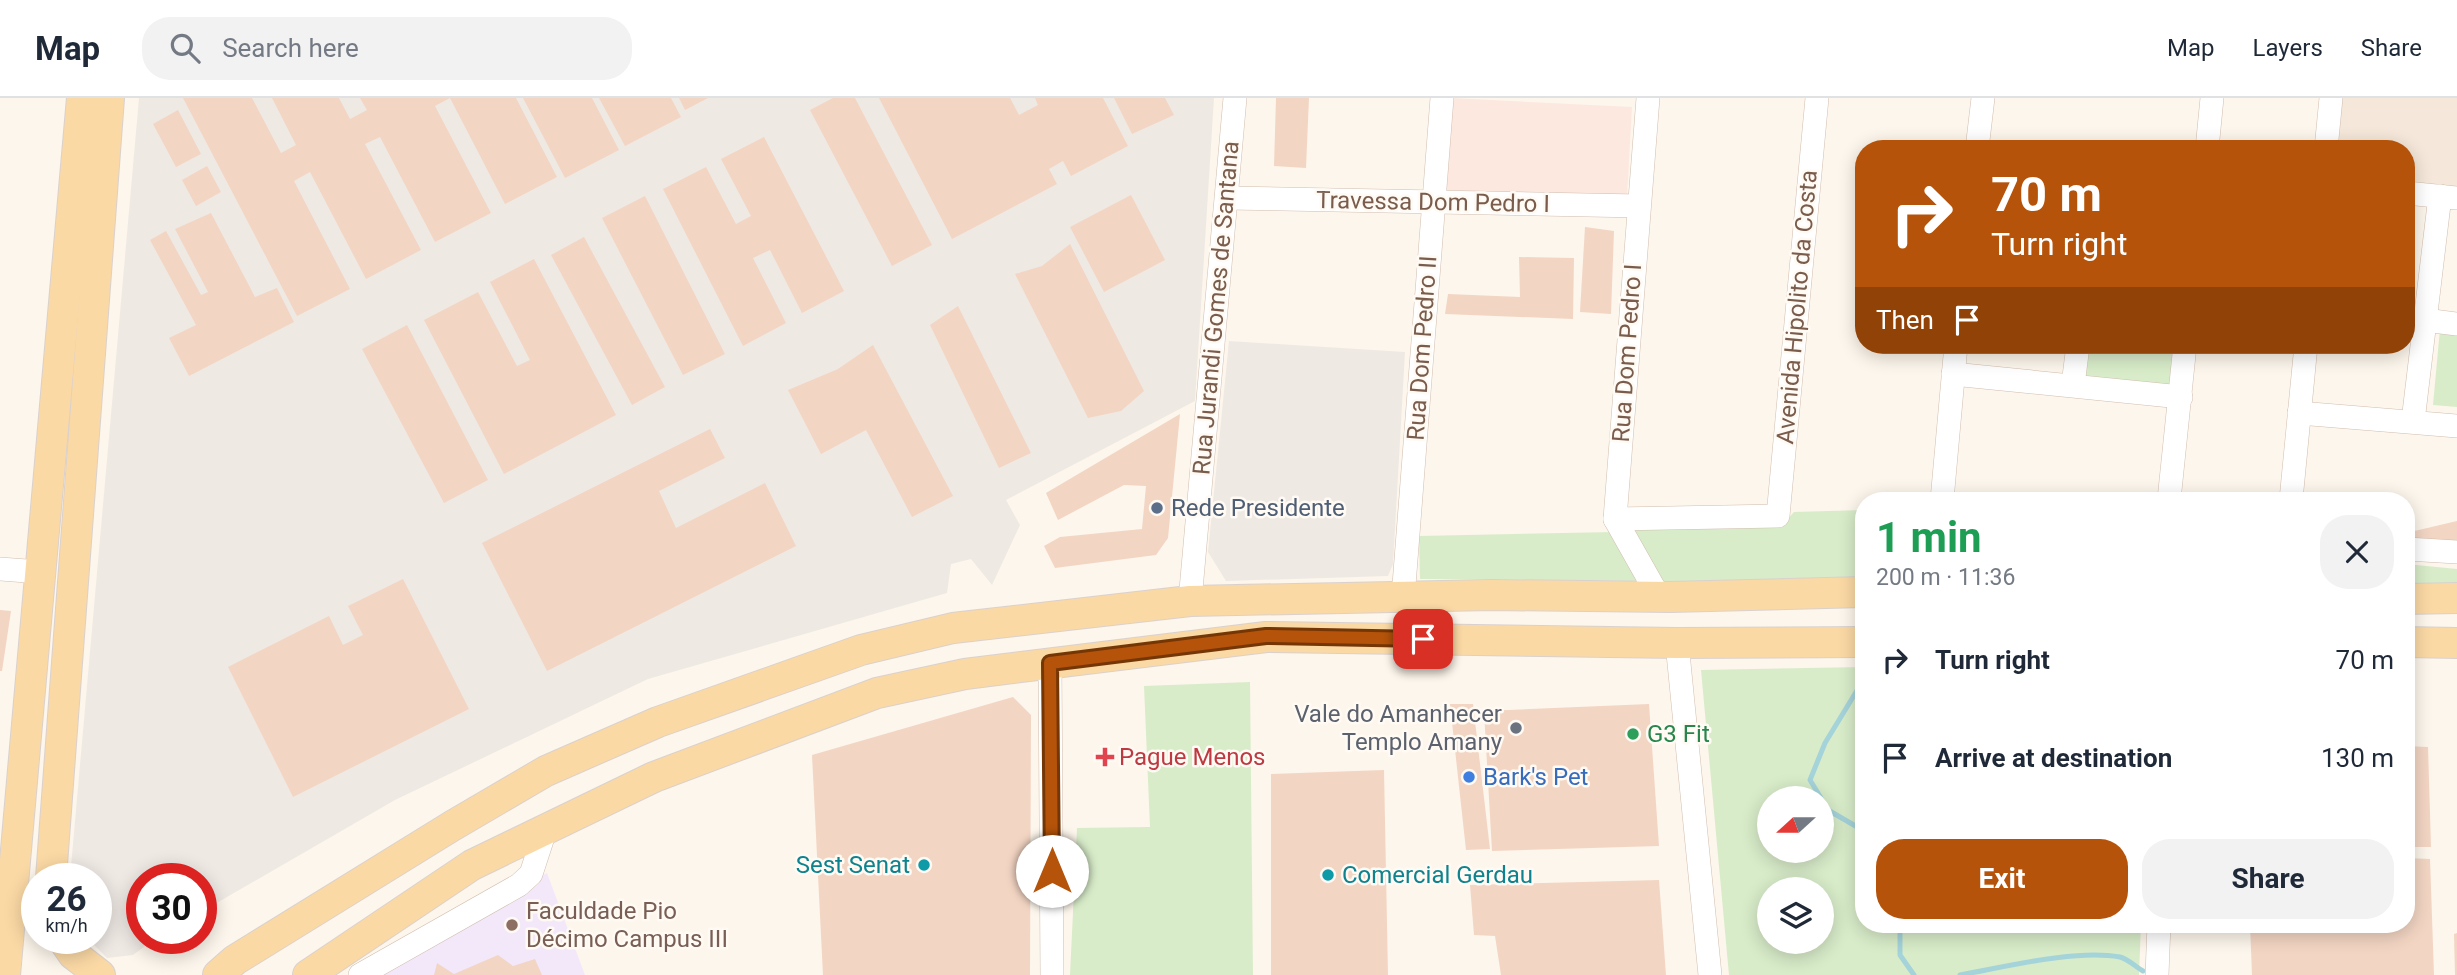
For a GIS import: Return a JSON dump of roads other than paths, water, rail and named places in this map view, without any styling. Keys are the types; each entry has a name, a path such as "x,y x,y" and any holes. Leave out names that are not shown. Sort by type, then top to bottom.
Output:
{"main road":[{"path":"5,975 6,872 40,572 82,98"},
{"path":"52,863 110,98"},
{"path":"206,975 226,968 452,826 534,778 658,722 861,650 953,628 1190,601 1855,592"},
{"path":"1651,597 1687,643"},
{"path":"2415,599 2457,598"},
{"path":"308,975 472,865 708,754 877,693 965,674 1266,636 1687,643 1855,642"},
{"path":"2415,642 2457,643"},
{"path":"75,954 100,975"}],"street":[{"name":"Rua Jurandi Gomes de Santana","path":"1190,601 1236,98"},
{"name":"Rua Dom Pedro II","path":"1403,598 1442,98"},
{"name":"Rua Dom Pedro I","path":"1615,519 1648,98"},
{"name":"Avenida Hipolito da Costa","path":"1615,519 1778,516 1817,98"},
{"path":"1979,140 1983,98"},
{"path":"2208,140 2212,98"},
{"path":"2327,140 2331,98"},
{"path":"2413,421 2425,320 2449,197 2415,194"},
{"name":"Travessa Dom Pedro I","path":"1228,198 1639,206"},
{"path":"2425,320 2457,324"},
{"path":"1943,492 1955,354"},
{"path":"2073,385 2077,354"},
{"path":"2170,492 2184,354"},
{"path":"2292,492 2305,354"},
{"path":"1953,374 2181,397"},
{"path":"2299,412 2457,426"},
{"path":"1615,519 1651,597"},
{"path":"2415,550 2457,552"},
{"path":"0,569 40,572"},
{"path":"1687,643 1710,975"},
{"path":"1050,663 1052,975"},
{"path":"360,975 520,885 531,874 545,831"},
{"path":"2157,975 2159,933"}],"waterway":[{"path":"1814,786 1810,780 1825,743 1855,694"},
{"path":"1834,814 1855,826"},
{"path":"1900,933 1900,955 1914,975"},
{"path":"1960,975 2082,955 2120,957 2143,971"}],"place":[{"name":"Rede Presidente","path":"1157,508"},
{"name":"Vale do Amanhecer Templo Amany","path":"1516,728"},
{"name":"G3 Fit","path":"1633,734"},
{"name":"Pague Menos","path":"1105,757"},
{"name":"Bark's Pet","path":"1469,777"},
{"name":"Sest Senat","path":"924,865"},
{"name":"Comercial Gerdau","path":"1328,875"},
{"name":"Faculdade Pio Décimo Campus III","path":"512,925"}]}
